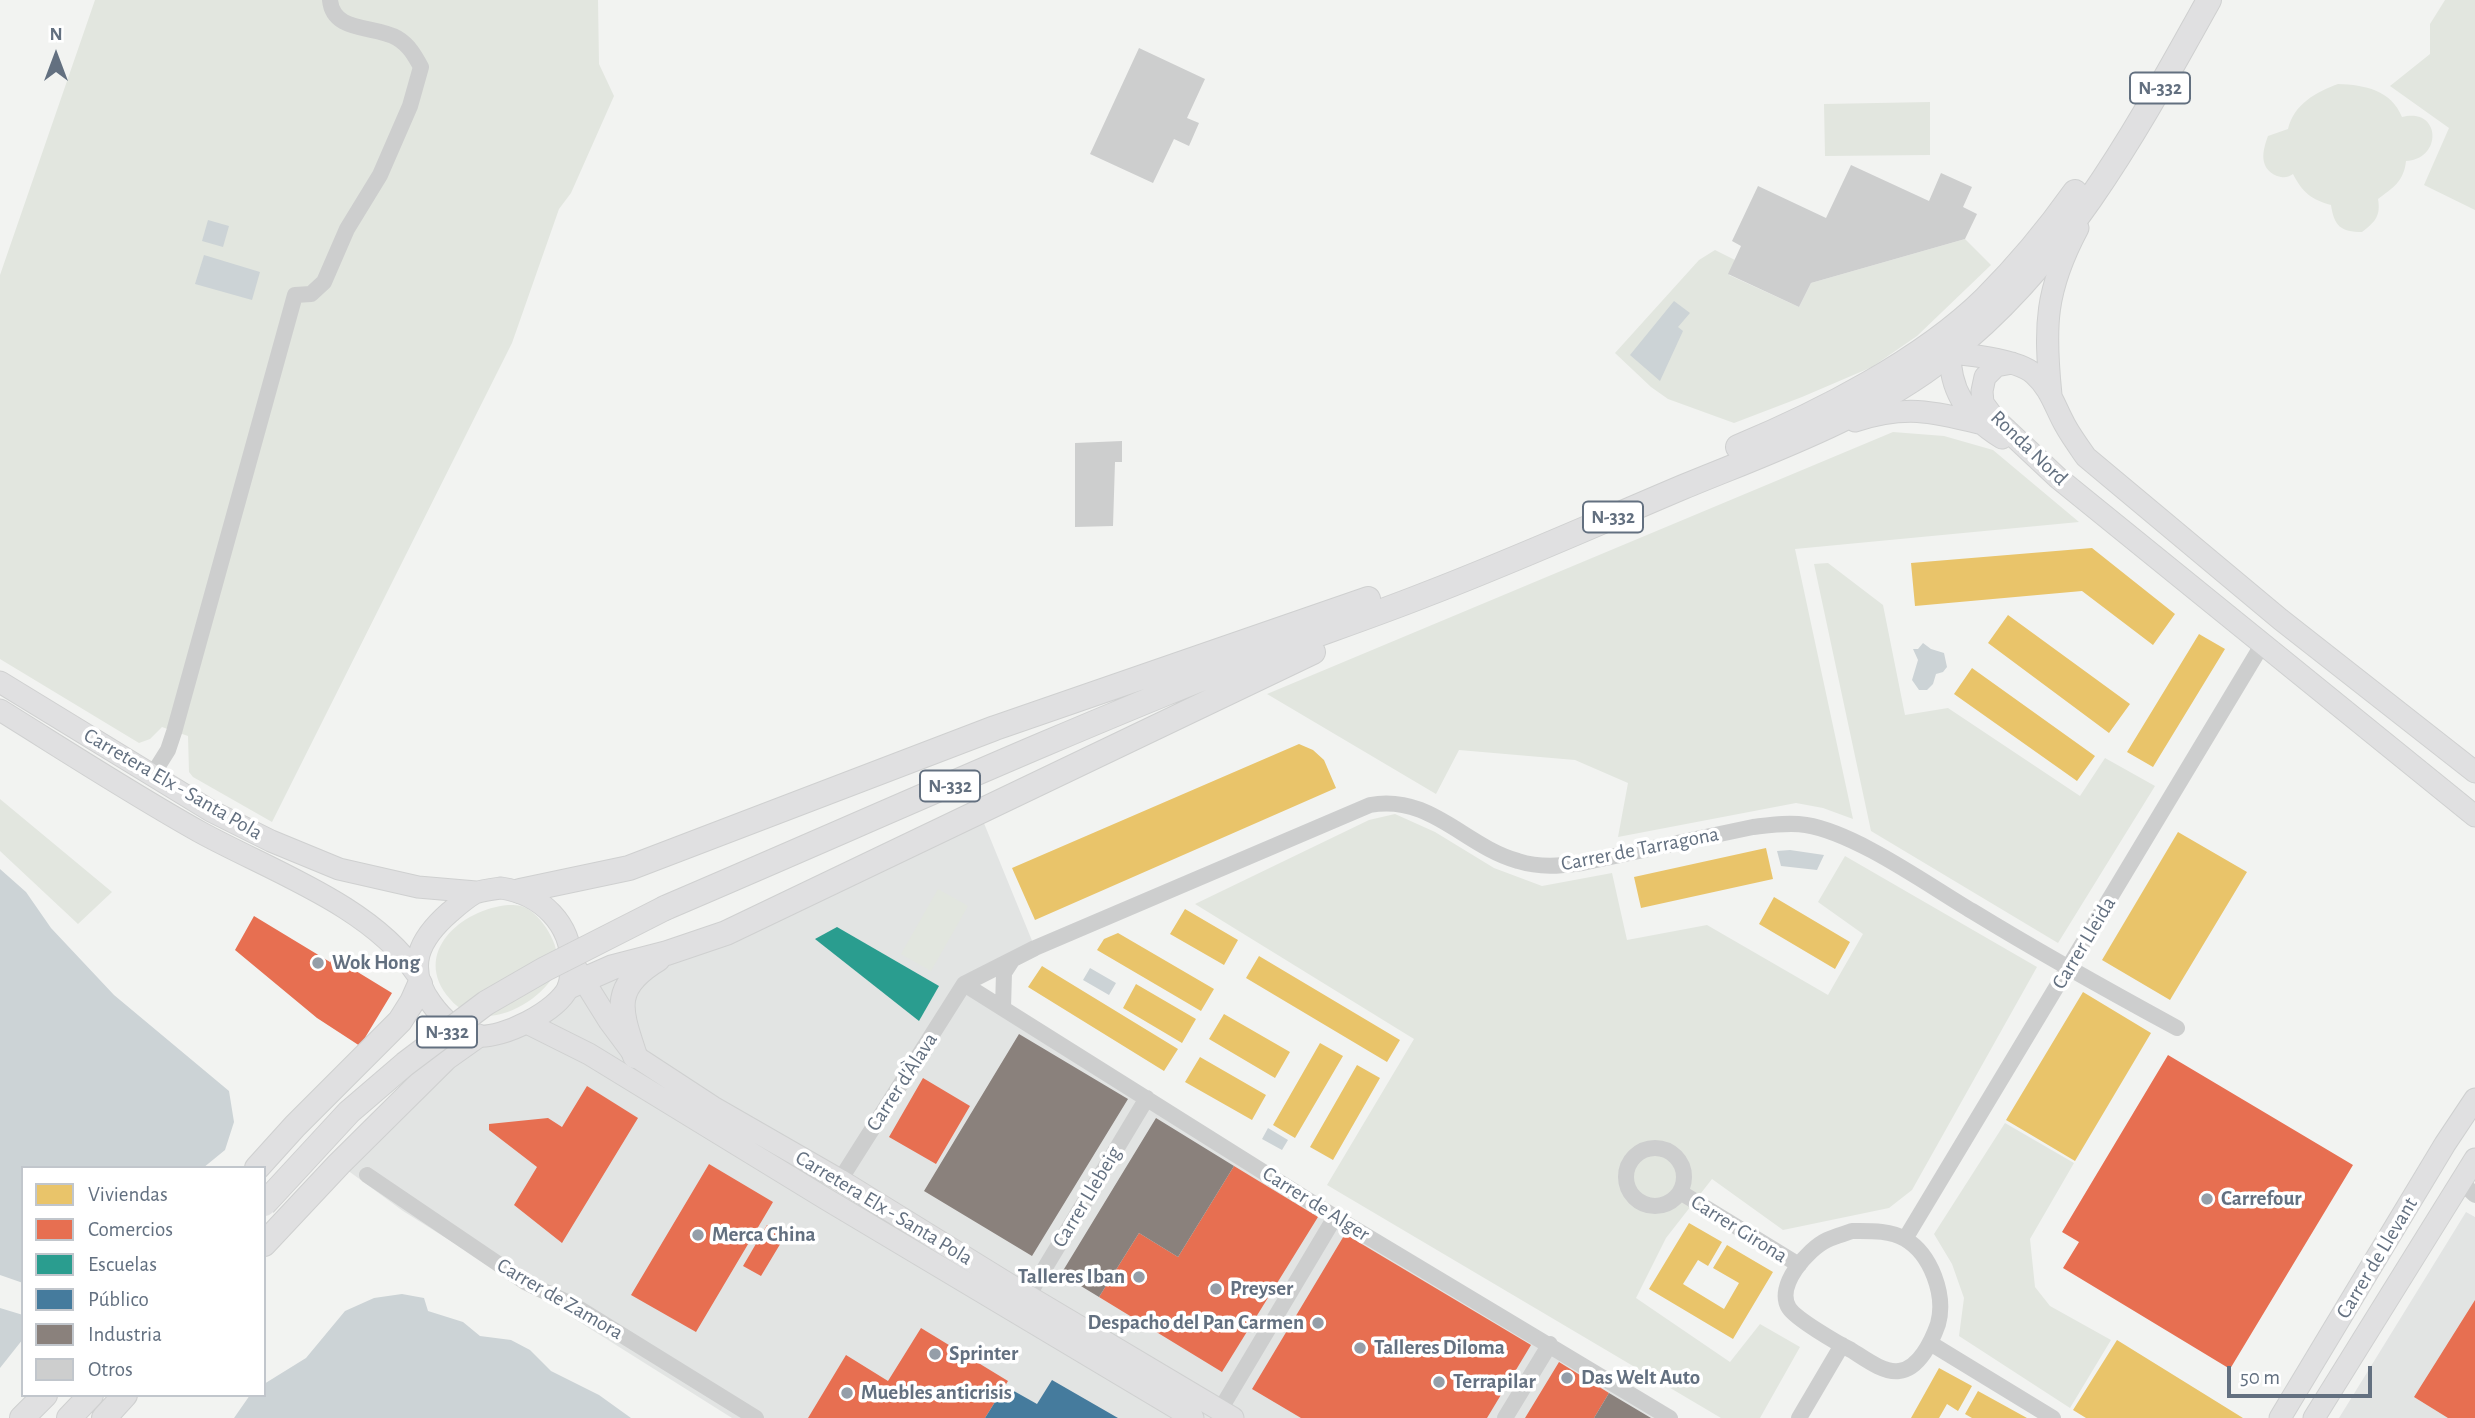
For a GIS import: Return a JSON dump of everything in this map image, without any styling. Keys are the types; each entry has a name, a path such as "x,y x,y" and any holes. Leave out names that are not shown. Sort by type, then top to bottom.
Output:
{"highway":[{"name":"N-332","path":"266,1202 349,1112 404,1064 486,1003 545,969 665,908 1237,665 1398,589 1749,442 1866,385 1906,360 1983,300 2035,244 2081,185 2196,0"},
{"name":"N-332","path":"1237,665 1433,592 1793,441 1875,402 1919,376 1950,353 2004,305 2058,244 2107,175 2209,0"},
{"path":"520,891 639,864 995,728 1398,589"},
{"path":"575,975 667,953 726,933 1433,592"},
{"path":"635,1056 624,1022 622,1001 627,985 644,967 667,953"},
{"path":"259,1166 400,1021 412,1002 418,979"},
{"path":"266,1242 339,1164 446,1058 477,1037"},
{"path":"374,1046 376,1064 399,1078 422,1082"},
{"path":"22,1418 43,1397"},
{"path":"69,1418 89,1397"},
{"path":"104,1418 123,1397"}],"main road":[{"path":"2051,395 2045,342 2051,291 2066,251 2107,175"},
{"path":"1983,300 1950,345 1950,374 1961,399 1979,423 2001,438 2025,446"},
{"path":"1906,360 1935,353 1950,353 2012,363"},
{"name":"Ronda Nord","path":"2475,772 2280,619 2086,457 2065,425 2051,395 2033,372 2012,363 1996,366 1985,377 1983,403 1994,418 2058,478 2475,816"},
{"path":"1793,441 1883,412 1915,411 1979,423"},
{"name":"Carretera Elx - Santa Pola","path":"0,682 211,811 271,841 339,869 418,887 476,892"},
{"name":"Carretera Elx - Santa Pola","path":"0,710 198,831 327,897 382,934 407,960 418,979"},
{"path":"501,888 520,891 537,899 552,912 563,928 575,975 549,1009 527,1023 497,1034 477,1037 457,1028 440,1015 418,979 420,947 434,926 476,892 501,888"},
{"name":"Carretera Elx - Santa Pola","path":"575,975 635,1056 713,1107 840,1180 1226,1414"},
{"name":"Carretera Elx - Santa Pola","path":"527,1023 589,1054 1193,1418"},
{"name":"Carrer de Llevant","path":"2280,1418 2475,1099"},
{"name":"Carrer de Llevant","path":"2314,1418 2468,1188 2475,1160"}],"street":[{"path":"153,774 168,750 174,732 295,295 311,294 324,282 347,229 380,175 410,106 421,68 413,52 396,37 342,22 333,14 330,0"},
{"name":"Carrer Lleida","path":"1905,1239 2262,645"},
{"name":"Carrer de Tarragona","path":"964,984 1013,959 1370,805 1388,802 1406,803 1426,812 1516,861 1557,867 1753,827 1806,824 1833,832 1876,853 2068,969 2176,1028"},
{"path":"1003,1008 1004,973 1013,959"},
{"name":"Carrer de Alger","path":"964,984 1335,1217 1670,1418"},
{"name":"Carrer d'Àlava","path":"840,1180 964,984"},
{"name":"Carrer Llebeig","path":"1028,1296 1147,1098"},
{"name":"Carrer de Zamora","path":"366,1175 525,1282 575,1306 756,1418"},
{"name":"Carrer Girona","path":"1680,1192 1799,1265"},
{"path":"1226,1414 1335,1217"},
{"path":"1852,1231 1877,1231 1905,1239 1933,1272 1940,1297 1939,1321 1930,1343 1913,1365 1900,1371 1887,1370 1842,1345 1791,1311 1785,1300 1787,1286 1810,1251 1826,1240 1852,1231"},
{"path":"1930,1343 2053,1418"},
{"path":"1505,1418 1550,1344"},
{"path":"1799,1418 1842,1345"}],"shaded area":[{"path":"95,0 598,0 599,64 614,96 571,193 559,209 512,343 272,822 193,777 189,772 188,736 162,727 150,739 139,743 0,659 0,275"},
{"path":"2445,0 2475,0 2475,210 2424,185 2449,128 2390,86 2430,54 2430,24"},
{"path":"2338,84 2367,88 2384,95 2402,117 2415,116 2424,119 2432,134 2431,144 2426,152 2418,158 2406,161 2400,179 2378,199 2379,210 2376,218 2362,232 2344,229 2334,218 2331,205 2308,194 2293,174 2284,177 2271,173 2264,159 2268,136 2288,129 2295,113 2307,100"},
{"path":"1930,102 1930,155 1825,156 1824,104"},
{"path":"208,220 229,226 223,247 202,241"},
{"path":"1965,239 1991,265 1917,336 1872,367 1734,423 1668,399 1615,353 1699,260 1715,250 1735,260 1729,275 1799,307 1811,283"},
{"path":"204,255 260,272 252,300 195,284"},
{"path":"1674,301 1690,313 1678,327 1683,331 1660,381 1630,355"},
{"path":"1893,432 1944,436 1993,450 2079,522 1795,549 1853,819 1823,808 1796,803 1618,837 1628,783 1575,760 1459,750 1436,794 1267,694"},
{"path":"1828,563 1883,605 1905,715 1948,708 2080,796 2105,758 2155,786 2058,943 1871,831 1814,564"},
{"path":"1923,643 1944,653 1947,667 1936,674 1933,684 1927,690 1919,690 1912,680 1918,660 1913,649 1918,649"},
{"path":"0,799 112,892 78,924 0,851"},
{"path":"979,811 1035,948 965,983 1670,1418 732,1418 403,1211 339,1164 446,1058 667,953"},
{"path":"1395,814 1435,832 1494,868 1542,886 1612,873 1627,940 1707,925 1828,995 1863,934 1818,902 1845,856 2037,967 1912,1190 1889,1208 1783,1230 1712,1179 1666,1238 1636,1298 1730,1362 1760,1324 1800,1347 1760,1418 1721,1418 1327,1185 1414,1039 1195,904 1369,820"},
{"path":"1777,851 1824,855 1817,870 1781,866"},
{"path":"0,869 26,892 51,928 114,995 229,1091 234,1122 225,1150 205,1166 21,1166 21,1282 0,1275"},
{"path":"938,889 968,906 931,971 901,954"},
{"path":"508,905 528,909 541,920 555,945 558,962 556,970 537,995 517,1008 497,1015 471,1014 450,999 439,982 436,965 439,950 447,936 459,924 491,908"},
{"path":"1090,968 1116,983 1109,995 1083,980"},
{"path":"2005,1123 2074,1163 2030,1239 2035,1287 2050,1306 2111,1340 2070,1408 1959,1336 1964,1298 1952,1264 1934,1234"},
{"path":"1268,1128 1288,1140 1282,1150 1262,1139"},
{"path":"2466,1212 2475,1217 2475,1418 2339,1418"},
{"path":"402,1294 424,1298 428,1311 463,1322 480,1336 511,1340 530,1350 551,1371 599,1395 631,1418 234,1418 249,1397 266,1397 266,1383 306,1358 345,1311 374,1298"},
{"path":"0,1308 21,1314 21,1342 0,1368"}],"building: Viviendas":[{"path":"2092,548 2175,614 2153,645 2082,591 1915,606 1911,563"},
{"path":"2008,615 2130,704 2109,733 1988,643"},
{"path":"2199,634 2225,649 2153,767 2127,752"},
{"path":"1972,668 2095,756 2077,781 1954,694"},
{"path":"1299,744 1313,750 1324,760 1336,788 1035,920 1012,868"},
{"path":"2178,832 2247,872 2170,1000 2102,960"},
{"path":"1766,848 1773,879 1641,908 1634,877"},
{"path":"1774,897 1850,942 1835,969 1759,924"},
{"path":"1185,909 1238,940 1224,965 1170,934"},
{"path":"1118,933 1214,989 1201,1011 1097,950 1104,939"},
{"path":"1259,956 1400,1040 1387,1062 1246,978"},
{"path":"1042,966 1178,1049 1164,1071 1028,987"},
{"path":"1136,984 1196,1019 1182,1043 1123,1008"},
{"path":"2083,992 2151,1033 2075,1161 2006,1120"},
{"path":"1224,1014 1290,1052 1275,1078 1209,1039"},
{"path":"1320,1043 1343,1056 1295,1138 1273,1125"},
{"path":"1200,1057 1266,1095 1252,1120 1185,1082"},
{"path":"1357,1065 1380,1078 1333,1160 1310,1147"},
{"path":"1689,1223 1722,1242 1708,1266 1698,1260 1683,1284 1724,1309 1739,1283 1713,1268 1727,1245 1773,1272 1733,1339 1649,1289"},
{"path":"2117,1340 2243,1418 2086,1418 2073,1410"},
{"path":"1939,1368 1972,1386 1958,1411 1947,1404 1939,1418 1911,1418"},
{"path":"1978,1391 2027,1418 1972,1418 1965,1414"}],"building: Comercios":[{"path":"254,916 330,962 333,957 392,993 360,1046 317,1018 235,950"},
{"name":"Carrefour","path":"2168,1055 2353,1165 2230,1369 2063,1268 2079,1242 2062,1232"},
{"path":"923,1078 970,1106 936,1164 889,1137"},
{"path":"587,1086 638,1118 562,1243 514,1205 537,1167 489,1130 489,1124 548,1118 562,1127"},
{"path":"709,1164 773,1202 696,1332 631,1295"},
{"name":"Preyser","path":"1234,1166 1318,1217 1222,1372 1099,1297 1139,1233 1178,1257"},
{"path":"767,1225 785,1236 761,1276 743,1266"},
{"path":"1345,1234 1531,1345 1487,1418 1301,1418 1252,1389"},
{"path":"2475,1300 2475,1418 2448,1418 2414,1397"},
{"path":"921,1328 1008,1381 985,1418 808,1418 846,1355 888,1381"},
{"name":"Das Welt Auto","path":"1559,1362 1609,1393 1594,1418 1525,1418"}],"building: Escuelas":[{"path":"837,927 939,986 919,1021 815,939"}],"building: Público":[{"path":"1052,1380 1118,1418 985,1418 1005,1386 1037,1404"}],"building: Industria":[{"path":"1019,1034 1128,1099 1032,1256 924,1191"},
{"path":"1156,1118 1234,1166 1178,1257 1139,1233 1099,1297 1061,1274"},
{"path":"1609,1393 1651,1418 1594,1418"}],"building: Otros":[{"path":"1139,48 1205,79 1187,118 1199,123 1189,146 1174,139 1153,183 1090,154"},
{"path":"1851,165 1929,201 1941,173 1972,187 1963,207 1977,214 1965,239 1811,283 1799,307 1728,274 1741,246 1732,241 1758,186 1826,218"},
{"path":"1122,441 1122,462 1115,462 1113,526 1075,527 1075,443"}],"place":[{"name":"Wok Hong","path":"318,963"},
{"name":"Carrefour","path":"2207,1199"},
{"name":"Merca China","path":"698,1235"},
{"name":"Talleres Iban","path":"1139,1277"},
{"name":"Preyser","path":"1216,1289"},
{"name":"Despacho del Pan Carmen","path":"1318,1323"},
{"name":"Talleres Diloma","path":"1360,1348"},
{"name":"Sprinter","path":"935,1354"},
{"name":"Das Welt Auto","path":"1567,1378"},
{"name":"Terrapilar","path":"1439,1382"},
{"name":"Muebles anticrisis","path":"847,1393"}]}
